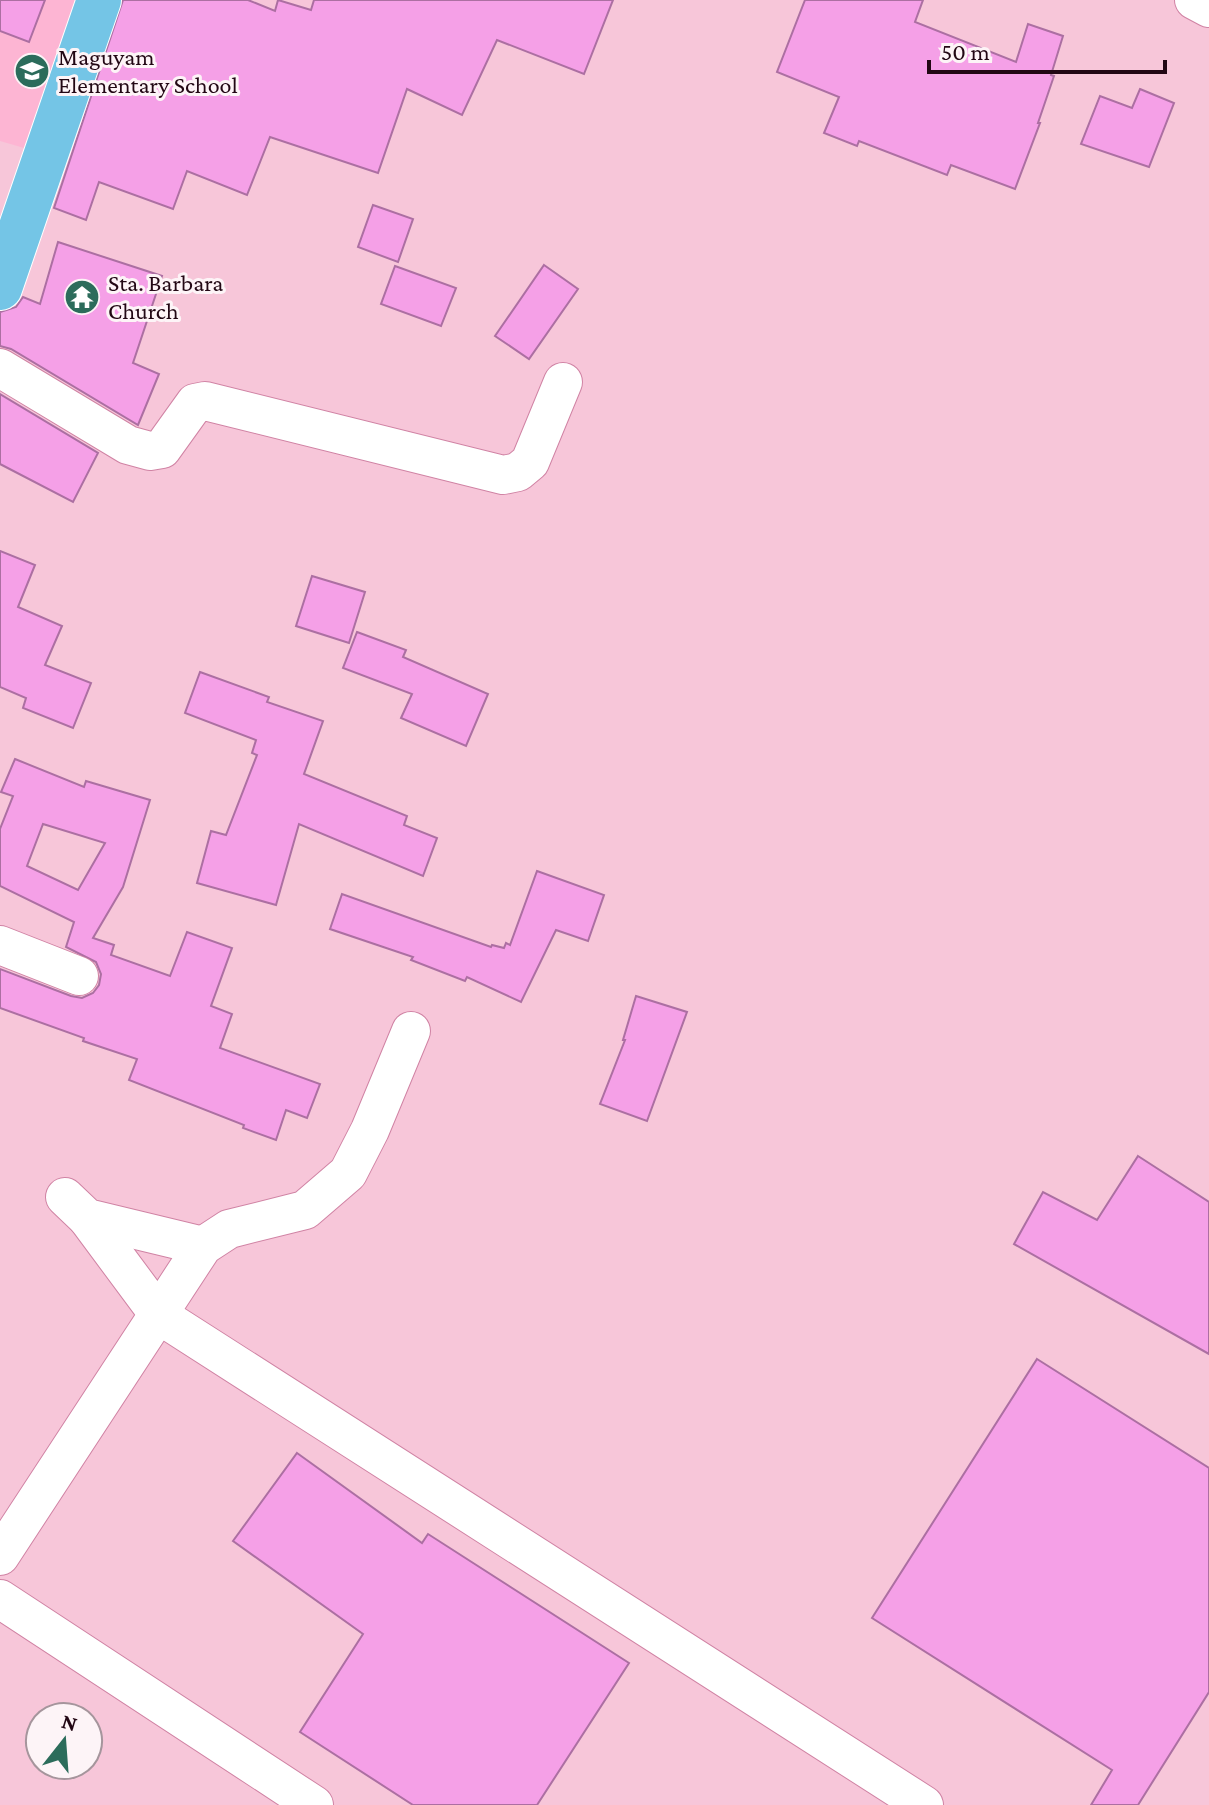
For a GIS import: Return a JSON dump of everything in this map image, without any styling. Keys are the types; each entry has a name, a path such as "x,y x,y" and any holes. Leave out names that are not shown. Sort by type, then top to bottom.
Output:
{"main road":[{"path":"0,288 9,232 99,0"}],"street":[{"path":"1194,0 1209,8"},
{"path":"0,368 128,445 150,451 162,449 195,403 205,401 503,475 518,472 530,462 563,382"},
{"path":"0,945 79,976"},
{"path":"0,1556 203,1246 229,1229 305,1210 348,1173 370,1130 411,1031"},
{"path":"203,1246 76,1208 159,1315 924,1805"},
{"path":"0,1599 314,1805"}],"shaded area":[{"name":"Maguyam Elementary School","path":"0,0 88,0 38,152 0,141"}],"building":[{"path":"0,0 45,0 29,42 0,31"},
{"path":"123,0 248,0 275,11 278,0 311,10 314,0 613,0 584,74 497,40 462,115 407,89 378,173 270,137 247,195 187,171 173,209 99,182 86,220 54,208"},
{"path":"805,0 923,0 915,22 1016,62 1028,24 1063,36 1040,123 1015,189 951,165 947,175 859,141 857,146 824,133 839,97 777,72"},
{"path":"1140,89 1174,103 1149,167 1081,144 1100,96 1132,108"},
{"path":"373,205 413,219 398,262 358,247"},
{"path":"58,242 162,276 133,363 159,374 138,425 11,349 0,346 0,312 16,307 23,297 40,304"},
{"path":"544,265 578,289 529,359 495,336"},
{"path":"395,266 456,288 441,326 381,304"},
{"path":"0,394 98,453 73,502 0,464"},
{"path":"0,551 35,565 18,607 62,626 45,665 91,683 73,728 23,708 26,698 0,687"},
{"path":"312,576 365,592 349,643 296,626"},
{"path":"357,632 406,650 403,657 488,694 466,746 401,718 412,694 343,668"},
{"path":"200,672 269,697 267,702 323,721 304,774 407,816 404,825 437,838 423,876 299,824 276,905 197,883 211,831 226,835 257,755 252,753 256,740 185,713"},
{"path":"15,759 84,787 86,781 150,800 123,887 93,938 114,945 111,955 170,976 187,932 232,948 211,1006 232,1014 220,1048 320,1084 307,1118 286,1110 276,1140 129,1080 137,1059 0,1008 0,969 82,998 93,993 99,985 101,974 96,962 66,947 74,922 0,886 0,829 13,796 1,792","holes":["43,824 105,843 78,890 27,866"]},
{"path":"537,871 604,895 588,941 556,930 521,1002 467,977 465,981 411,960 413,957 330,929 342,894 491,947 504,948 506,943 510,945"},
{"path":"636,996 687,1012 647,1121 600,1104 625,1040"},
{"path":"1138,1156 1209,1202 1209,1354 1014,1244 1043,1192 1097,1220"},
{"path":"1037,1359 1209,1468 1209,1692 1138,1805 1091,1805 1112,1770 872,1618"},
{"path":"297,1453 422,1543 428,1534 629,1663 537,1805 413,1805 300,1732 363,1634 233,1541"}],"place":[{"name":"Maguyam Elementary School","path":"32,71"},
{"name":"Sta. Barbara Church","path":"82,297"}]}
